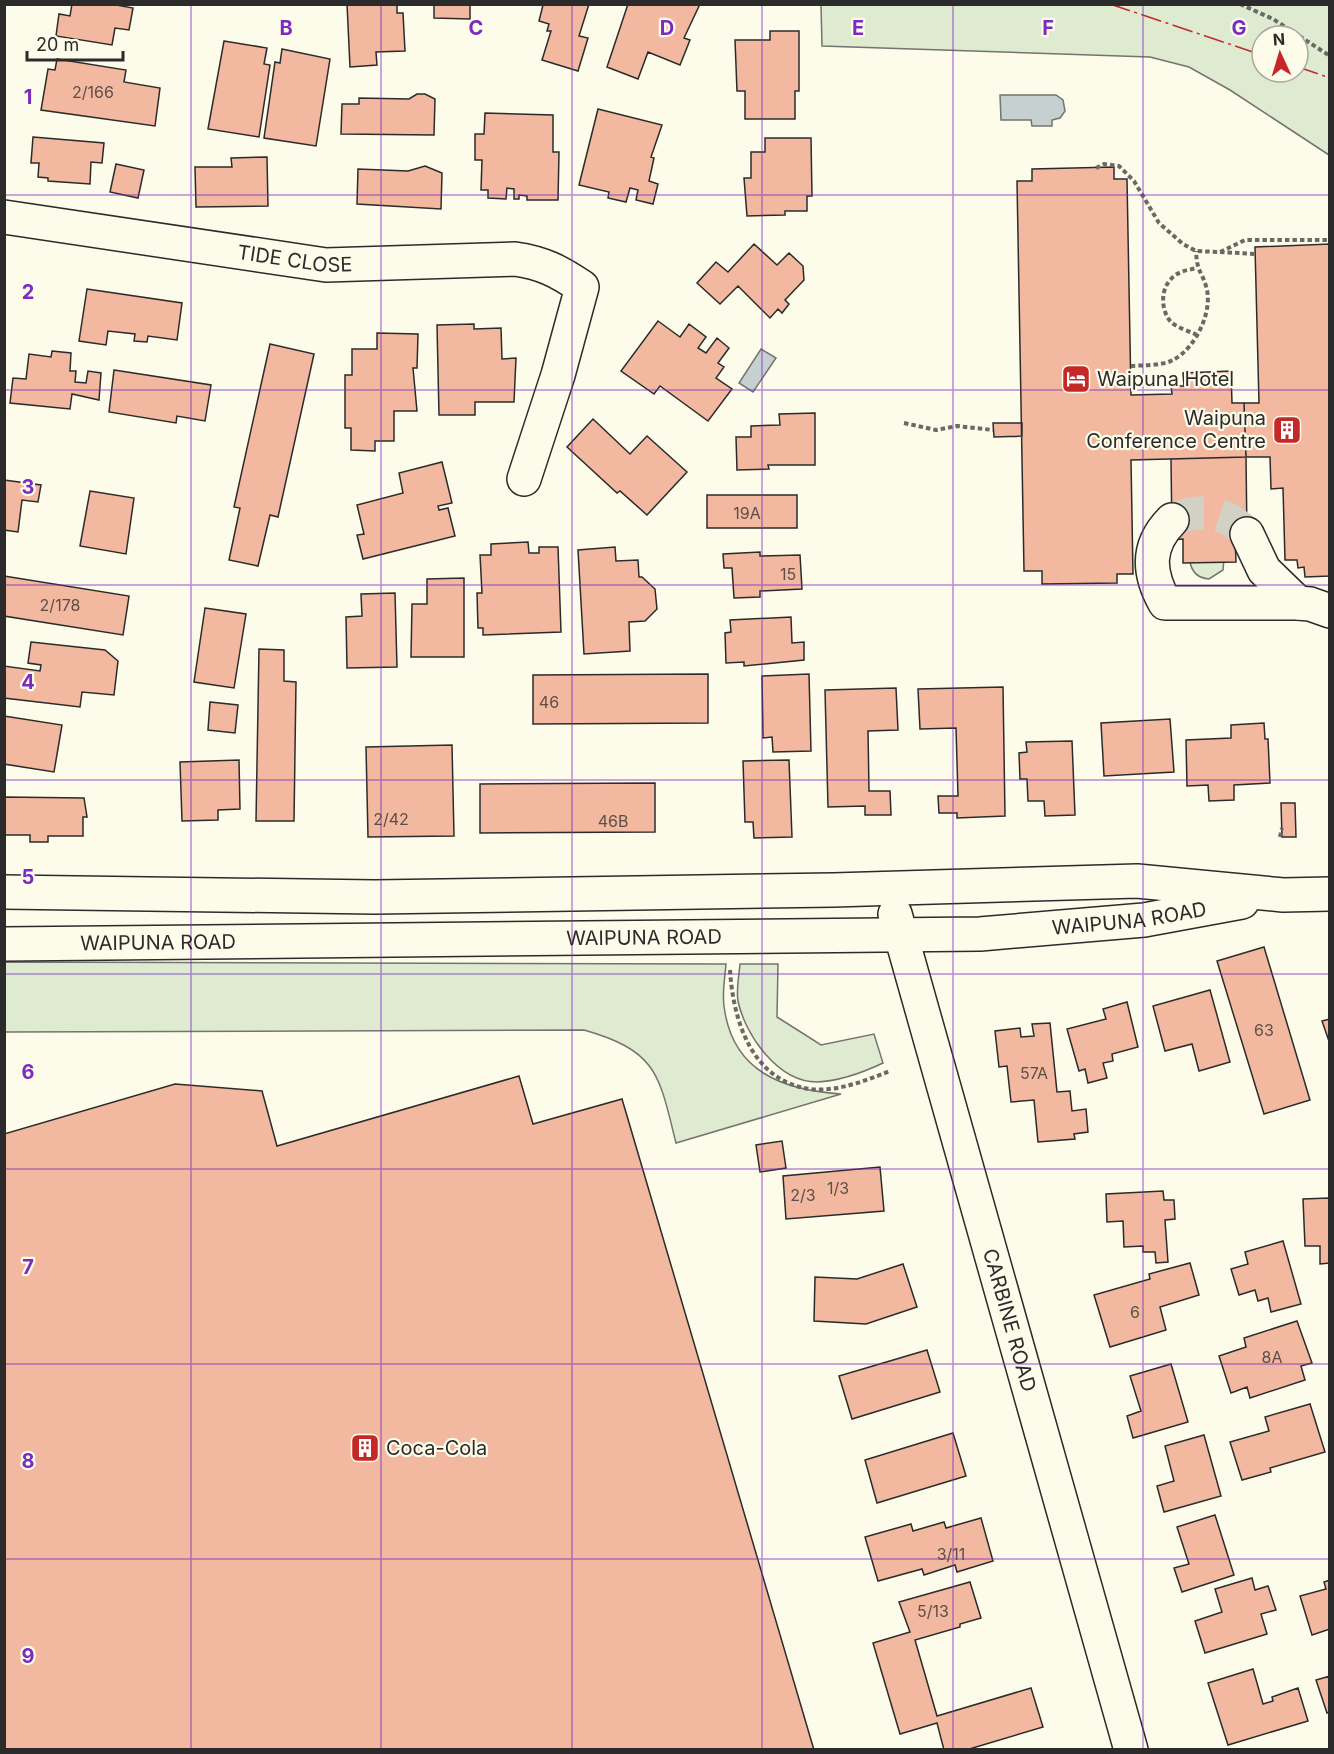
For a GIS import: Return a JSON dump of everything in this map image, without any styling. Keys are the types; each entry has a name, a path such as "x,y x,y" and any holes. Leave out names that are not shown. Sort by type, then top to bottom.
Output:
{"main road":[{"name":"TIDE CLOSE","path":"4,217 326,265 488,259 531,261 562,274 582,287 558,375 524,479"},
{"path":"1172,520 1160,532 1153,550 1152,569 1156,587 1165,603 1298,603 1310,604 1329,611"},
{"path":"1247,534 1264,570 1276,585 1298,603"},
{"name":"WAIPUNA ROAD","path":"4,892 375,897 888,889 1137,881 1283,895 1329,894"},
{"name":"CARBINE ROAD","path":"888,889 1131,1749"},
{"name":"WAIPUNA ROAD","path":"4,944 183,944 372,939 980,933 1144,920 1283,895"},
{"path":"372,939 375,897"}],"path":[{"path":"1240,4 1272,19 1329,56"},
{"path":"1096,168 1104,164 1119,166 1134,181 1154,210 1159,223 1183,244 1196,251 1255,254"},
{"path":"1220,252 1245,240 1329,240"},
{"path":"1131,366 1172,361 1197,335 1205,315 1207,299 1206,286 1197,268 1196,251"},
{"path":"1197,268 1182,271 1170,279 1164,292 1163,306 1171,322 1197,335"},
{"path":"904,423 936,430 957,426 993,430"},
{"path":"1280,837 1282,828"},
{"path":"730,960 732,1001 745,1040 761,1062 782,1079 809,1089 845,1087 890,1071"}],"green space":[{"path":"821,5 1329,5 1329,155 1230,90 1189,67 1150,57 822,46"},
{"path":"1224,559 1223,570 1209,579 1196,574 1190,562"},
{"path":"5,962 726,964 723,1001 729,1029 749,1062 781,1082 799,1088 841,1094 676,1143 665,1100 651,1069 641,1057 627,1047 584,1030 5,1032"},
{"path":"740,964 778,964 777,1017 821,1045 874,1034 883,1063 834,1080 817,1082 803,1080 789,1074 766,1054 748,1028 737,997"}],"shaded area":[{"path":"1000,95 1056,95 1063,100 1065,111 1060,118 1052,120 1052,126 1032,126 1031,120 1001,120"},
{"path":"761,349 776,358 753,392 739,383"}],"building":[{"path":"72,4 111,4 133,8 129,30 115,28 112,45 56,36 59,14 70,16"},
{"path":"347,4 397,4 397,13 403,13 405,51 376,52 377,65 350,67"},
{"path":"434,4 470,4 470,19 434,18"},
{"path":"540,4 589,4 579,36 588,38 578,71 542,60 551,31 547,31 549,24 539,21 543,5"},
{"path":"628,4 700,4 684,38 690,40 680,65 648,52 638,79 607,67"},
{"path":"770,31 799,31 799,91 795,91 795,119 745,119 745,91 737,91 735,40 770,40"},
{"path":"224,41 267,48 264,64 270,65 259,137 208,129"},
{"path":"282,49 330,59 316,146 264,138 275,62 280,63"},
{"path":"57,59 126,70 124,82 160,88 155,126 41,110 48,69 55,70"},
{"path":"417,94 425,94 435,99 434,135 341,134 342,104 359,104 359,98 409,99"},
{"path":"598,109 662,125 651,157 654,158 649,181 658,184 653,204 636,200 638,190 630,188 626,202 608,198 609,192 579,185"},
{"path":"485,113 553,115 553,152 559,152 558,200 527,200 527,196 519,195 519,199 514,199 514,189 507,188 506,199 488,198 488,190 481,190 482,160 475,160 475,134 484,134"},
{"path":"33,137 104,143 102,163 91,162 90,184 48,181 48,178 38,177 39,163 31,163"},
{"path":"765,138 811,138 812,196 807,196 807,211 785,211 785,215 747,216 744,178 751,178 751,152 765,152"},
{"path":"267,157 268,206 196,207 195,167 232,167 231,158"},
{"path":"116,164 144,170 138,198 110,192"},
{"path":"425,166 442,173 441,209 357,204 358,169 408,171"},
{"name":"Waipuna Hotel","path":"1114,167 1114,179 1127,179 1131,395 1172,394 1171,386 1184,386 1183,373 1231,371 1232,403 1244,403 1246,457 1131,460 1133,574 1117,574 1117,583 1042,584 1042,571 1024,571 1017,181 1032,181 1032,169"},
{"path":"754,244 777,265 789,253 803,266 804,280 785,300 789,304 782,313 778,309 770,318 738,286 720,304 697,283 716,262 728,272"},
{"name":"Waipuna Conference Centre","path":"1330,244 1330,576 1305,577 1304,567 1298,568 1297,560 1285,560 1283,488 1271,489 1270,457 1246,457 1244,403 1259,403 1255,247"},
{"path":"87,289 182,303 177,340 148,336 147,342 134,341 135,334 108,331 106,345 79,341"},
{"path":"658,321 680,337 689,324 706,337 698,348 706,353 717,338 729,348 718,363 724,367 716,378 732,389 708,421 660,386 654,394 621,371"},
{"path":"474,324 474,329 501,328 502,359 516,358 514,402 475,402 475,415 439,415 437,325"},
{"path":"377,333 418,334 417,368 413,368 417,411 394,411 394,441 375,441 375,451 351,450 351,428 345,428 345,375 352,375 352,349 377,349"},
{"path":"270,344 314,354 278,517 270,515 258,566 229,560 240,508 234,507"},
{"path":"52,351 71,353 70,371 76,371 75,382 86,383 88,371 101,373 99,400 72,394 70,409 10,403 13,378 26,379 29,354 51,357"},
{"path":"114,370 211,385 205,421 177,416 176,423 109,412"},
{"path":"815,413 815,465 768,465 769,469 737,470 736,437 751,437 751,426 780,425 779,414"},
{"path":"593,419 630,454 647,436 687,472 647,515 620,491 617,493 567,447"},
{"path":"993,423 1022,423 1022,436 994,437"},
{"path":"1246,457 1247,537 1235,538 1236,562 1183,563 1183,539 1172,540 1171,459"},
{"path":"442,462 452,503 438,506 439,510 448,508 455,536 363,559 357,535 364,534 357,505 403,493 399,473"},
{"path":"4,480 41,485 38,502 22,500 18,532 4,530"},
{"path":"90,491 134,498 126,554 80,546"},
{"path":"707,495 797,495 797,528 707,528"},
{"path":"528,542 529,553 539,553 539,547 558,547 561,632 483,635 483,628 478,628 477,593 482,593 480,555 491,555 491,544"},
{"path":"615,547 616,561 638,560 639,577 655,589 657,609 645,621 629,622 630,651 584,654 578,550"},
{"path":"760,552 760,556 800,555 802,589 760,591 760,597 734,598 732,568 724,568 723,554"},
{"path":"4,576 129,596 123,635 4,616"},
{"path":"464,578 464,657 411,657 412,604 427,604 427,579"},
{"path":"395,593 397,667 347,668 346,617 362,616 361,594"},
{"path":"205,608 246,614 234,688 194,682"},
{"path":"791,617 792,643 804,642 804,660 744,666 744,662 726,663 725,633 731,632 730,620"},
{"path":"31,642 105,650 118,661 114,695 82,692 80,707 4,698 4,666 40,671 41,665 28,663"},
{"path":"259,649 284,650 284,681 296,682 294,821 256,821"},
{"path":"708,674 708,723 533,724 533,675"},
{"path":"809,674 811,751 773,752 772,737 763,738 762,676"},
{"path":"1003,687 1005,816 957,818 957,813 939,813 938,796 958,796 956,728 920,729 918,689"},
{"path":"896,688 898,730 868,731 869,791 890,791 891,815 865,815 865,806 828,807 825,690"},
{"path":"210,702 238,705 235,733 208,730"},
{"path":"4,716 62,725 54,772 4,764"},
{"path":"1170,719 1174,772 1104,776 1101,723"},
{"path":"1264,723 1265,739 1268,739 1270,783 1234,785 1234,800 1209,801 1208,785 1187,786 1186,740 1231,738 1231,725"},
{"path":"1072,741 1075,815 1045,816 1044,801 1028,801 1027,779 1020,779 1019,753 1027,752 1026,742"},
{"path":"452,745 454,836 368,837 366,747"},
{"path":"239,760 240,809 218,810 218,820 182,821 180,762"},
{"path":"789,760 792,837 754,838 753,822 745,822 743,761"},
{"path":"655,783 655,832 480,833 480,784"},
{"path":"4,797 84,798 87,817 83,817 83,836 48,836 48,842 30,842 30,835 4,835"},
{"path":"1281,803 1295,803 1296,837 1282,837"},
{"path":"1264,947 1310,1100 1264,1114 1217,961"},
{"path":"1210,990 1230,1062 1199,1071 1192,1044 1165,1051 1153,1006"},
{"path":"1127,1002 1138,1047 1112,1054 1113,1061 1103,1063 1107,1078 1088,1083 1085,1069 1079,1071 1067,1029 1106,1019 1103,1009"},
{"path":"1330,1019 1330,1044 1322,1021"},
{"path":"1050,1023 1057,1092 1070,1091 1072,1111 1086,1109 1088,1132 1074,1134 1075,1139 1038,1142 1034,1100 1011,1102 1007,1066 999,1067 995,1031 1020,1028 1021,1037 1034,1036 1032,1024"},
{"name":"Coca-Cola","path":"519,1076 533,1124 622,1099 814,1750 4,1750 4,1134 175,1084 262,1091 277,1146"},
{"path":"782,1141 786,1168 760,1172 756,1145"},
{"path":"880,1167 884,1211 786,1219 783,1176"},
{"path":"1163,1191 1164,1200 1174,1200 1175,1219 1165,1220 1168,1262 1156,1263 1155,1252 1143,1252 1143,1246 1124,1247 1123,1221 1107,1222 1106,1194"},
{"path":"1329,1198 1330,1263 1320,1264 1320,1246 1305,1246 1303,1199"},
{"path":"1283,1241 1301,1304 1271,1312 1268,1298 1258,1301 1255,1290 1239,1295 1231,1269 1248,1264 1245,1252"},
{"path":"1190,1263 1199,1295 1160,1307 1166,1330 1110,1347 1094,1295 1150,1279 1149,1274"},
{"path":"903,1264 917,1307 866,1324 814,1321 815,1277 857,1279"},
{"path":"1297,1321 1312,1363 1301,1366 1305,1380 1250,1398 1247,1387 1231,1393 1219,1356 1246,1347 1244,1338"},
{"path":"927,1350 940,1392 852,1419 839,1376"},
{"path":"1171,1364 1188,1422 1133,1438 1127,1416 1141,1411 1130,1376"},
{"path":"1310,1404 1325,1452 1270,1468 1271,1472 1242,1480 1230,1442 1269,1431 1265,1417"},
{"path":"953,1433 966,1476 877,1503 865,1460"},
{"path":"1204,1435 1221,1496 1164,1512 1157,1486 1174,1481 1165,1446"},
{"path":"1215,1515 1234,1575 1182,1592 1174,1568 1189,1564 1177,1527"},
{"path":"981,1518 993,1561 957,1572 955,1565 924,1575 922,1569 878,1581 865,1537 911,1524 913,1531 944,1522 946,1528"},
{"path":"1252,1578 1255,1590 1268,1586 1276,1610 1261,1614 1267,1634 1205,1653 1195,1621 1222,1612 1215,1589"},
{"path":"1330,1580 1330,1629 1312,1635 1300,1596 1326,1589 1324,1582"},
{"path":"970,1582 981,1618 960,1624 960,1627 915,1640 937,1716 1031,1688 1043,1727 966,1750 944,1750 937,1723 900,1734 873,1643 910,1632 899,1602"},
{"path":"1253,1669 1263,1704 1273,1701 1272,1697 1298,1688 1308,1721 1228,1745 1208,1683"},
{"path":"1330,1676 1330,1712 1327,1713 1316,1680"}],"tunnel":[{"path":"1172,520 1193,514 1212,514 1230,520 1247,534"}],"power":[{"path":"1110,4 1250,51"},
{"path":"1310,71 1330,78"}],"place":[{"name":"Waipuna Hotel","path":"1076,379"},
{"name":"Waipuna Conference Centre","path":"1287,430"},
{"name":"Coca-Cola","path":"365,1448"}]}
